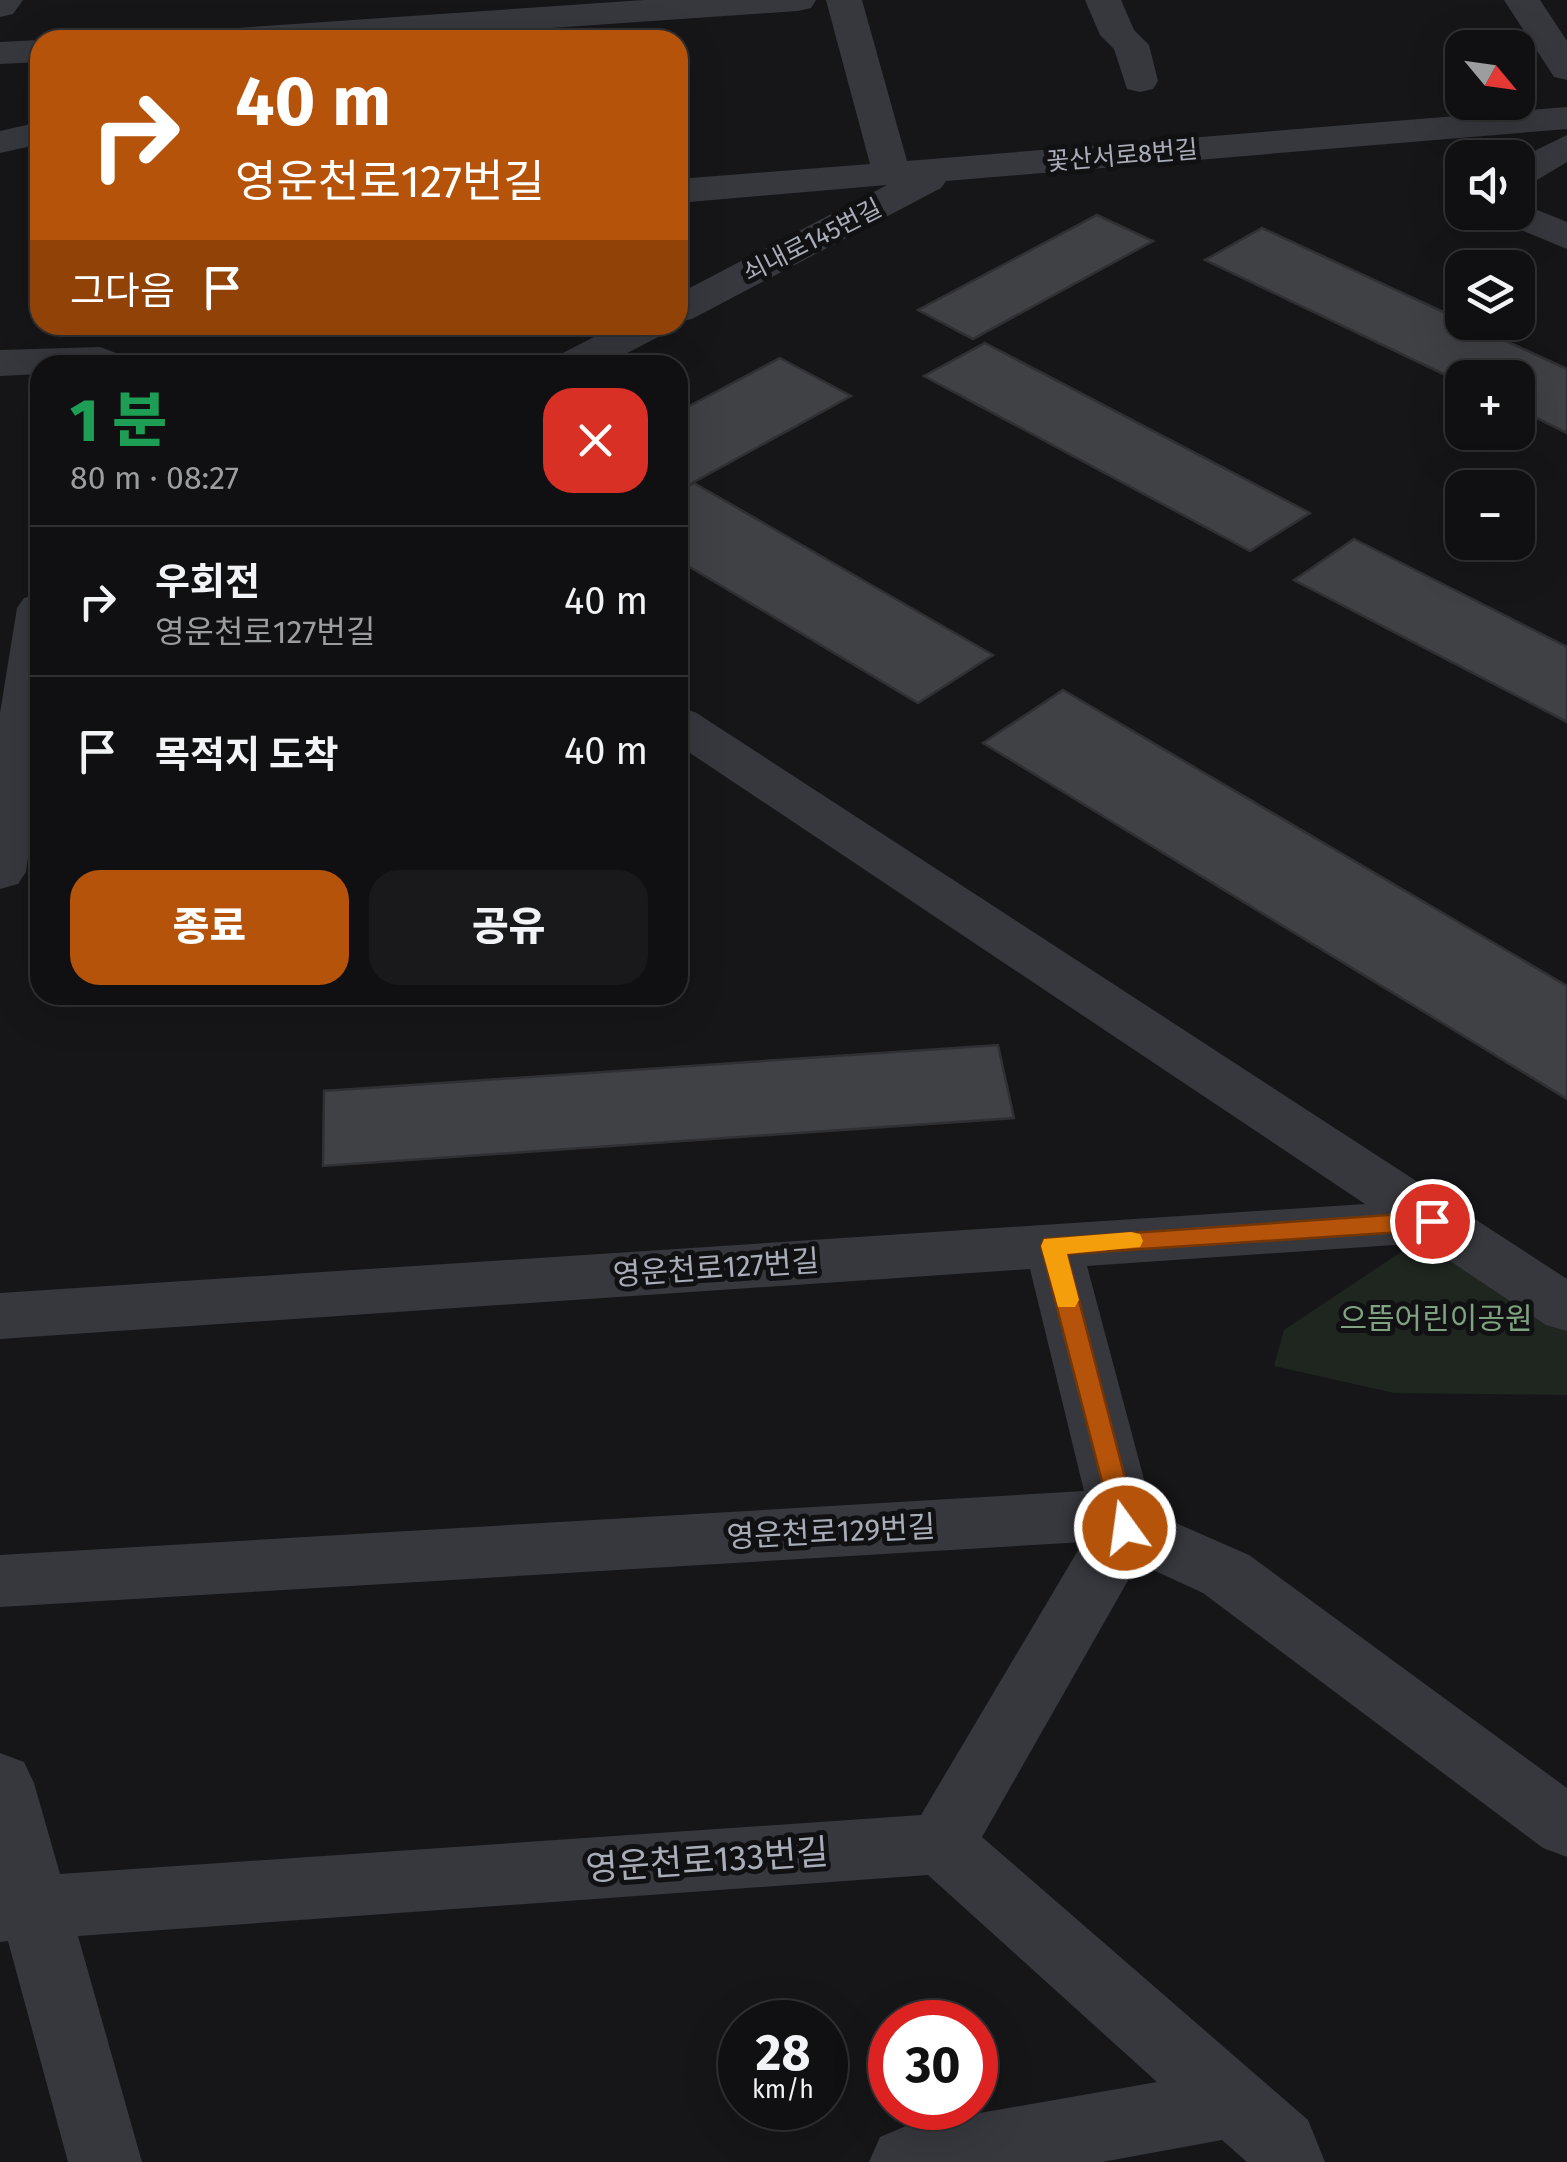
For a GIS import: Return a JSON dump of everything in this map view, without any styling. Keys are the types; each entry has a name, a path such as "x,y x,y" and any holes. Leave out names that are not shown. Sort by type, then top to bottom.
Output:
{"street":[{"path":"0,6 5,0"},
{"path":"420,30 798,0"},
{"name":"쇠내로145번길","path":"844,0 892,174"},
{"path":"1103,0 1118,35 1131,45 1140,81"},
{"path":"1522,0 1567,69"},
{"path":"0,54 30,52"},
{"name":"꽃산서로8번길","path":"688,190 1567,118"},
{"path":"0,142 30,135"},
{"path":"1535,166 1567,146"},
{"name":"쇠내로145번길","path":"688,305 948,170"},
{"path":"1535,223 1567,237"},
{"path":"591,355 630,335"},
{"path":"0,362 30,360"},
{"path":"0,872 16,810 30,692"},
{"path":"688,731 1567,1309"},
{"name":"영운천로127번길","path":"0,1316 1432,1221"},
{"path":"1053,1246 1125,1528 940,1844 1282,2145 1288,2162"},
{"name":"영운천로129번길","path":"0,1581 1096,1516 1226,1574 1567,1827"},
{"path":"0,1783 17,1909 104,2162"},
{"name":"영운천로133번길","path":"17,1909 940,1844"},
{"path":"906,2162 1234,2102"}],"green space":[{"name":"으뜸어린이공원","path":"1434,1230 1567,1316 1567,1395 1394,1393 1274,1366 1284,1330"}],"building":[{"path":"1097,215 1153,241 973,339 918,310"},
{"path":"1262,228 1445,313 1445,340 1504,340 1567,369 1567,433 1535,417 1535,360 1445,360 1445,375 1205,260"},
{"path":"985,343 1310,513 1250,551 924,376"},
{"path":"780,358 851,396 688,485 688,407"},
{"path":"694,483 993,655 918,703 688,566 688,487"},
{"path":"1354,539 1567,647 1567,722 1294,580"},
{"path":"1063,690 1567,986 1567,1099 983,743"},
{"path":"998,1045 1014,1118 323,1166 324,1091"}],"slow traffic":[{"path":"1067,1300 1053,1246 1131,1241"}],"route":[{"path":"1125,1528 1053,1246 1432,1221"}]}
